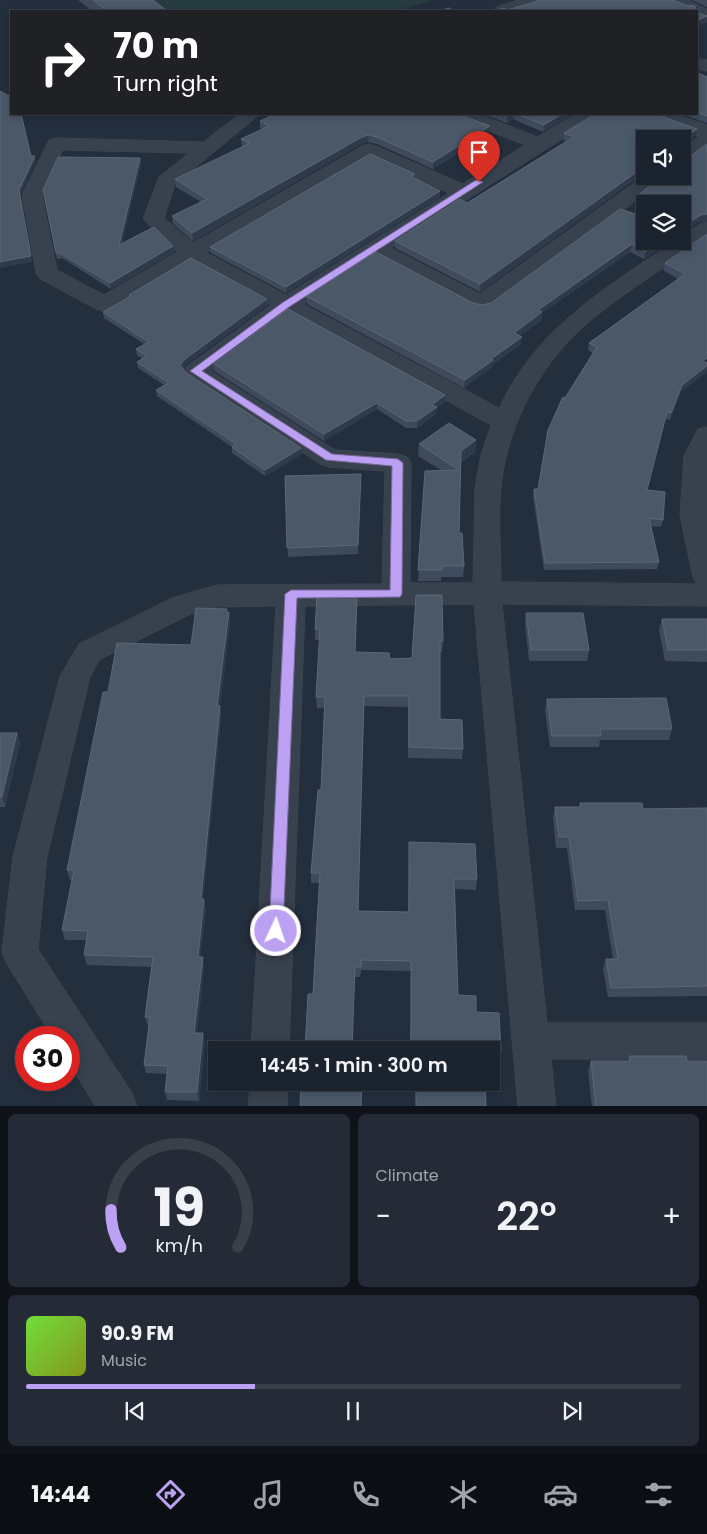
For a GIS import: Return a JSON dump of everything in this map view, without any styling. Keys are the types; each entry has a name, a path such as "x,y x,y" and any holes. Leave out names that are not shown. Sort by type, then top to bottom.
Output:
{"street":[{"path":"505,10 535,0"},
{"path":"675,0 695,10"},
{"path":"250,115 166,181 153,220 191,253 504,422"},
{"path":"465,115 539,144"},
{"path":"396,594 398,463 329,458 195,371 286,305 586,115"},
{"path":"662,115 707,132"},
{"path":"691,151 707,140"},
{"path":"207,148 56,144 32,196 47,273 104,304 369,150 464,192"},
{"path":"375,248 481,304 644,185"},
{"path":"616,206 636,214"},
{"path":"537,1106 487,593 488,488 494,455 504,422 522,387 560,337 587,312 697,237"},
{"path":"707,435 698,456 693,516 707,577"},
{"path":"118,1106 20,952 30,857 75,676 89,652 182,606 217,596 487,593 707,595"},
{"path":"270,1041 291,594"},
{"path":"532,1041 707,1041"},
{"path":"268,1106 269,1091"}],"green space":[{"path":"144,0 433,0 400,10 157,10"}],"building":[{"path":"93,0 153,0 166,10 106,10"},
{"path":"538,0 673,0 685,5 695,6 696,10 507,10"},
{"path":"698,13 707,16 698,20"},
{"path":"698,73 707,77 707,116 698,113"},
{"path":"0,91 10,96 10,115 21,115 31,156 35,156 19,190 31,256 0,262"},
{"path":"273,115 460,115 490,126 433,162 377,137 369,135 362,137 192,233 172,216 207,199 175,179 250,143 241,139 269,126 260,121"},
{"path":"519,115 560,115 544,125"},
{"path":"593,115 658,115 697,129 691,133 691,130 636,130 636,172 480,284 395,241 460,199 467,203 574,137 564,133"},
{"path":"707,144 707,214 701,215 691,221 691,195 638,195 651,185 691,185 692,155"},
{"path":"370,154 415,174 410,176 440,191 286,287 210,247"},
{"path":"58,157 140,158 119,245 154,227 173,246 110,283 60,253 56,253 43,190"},
{"path":"620,209 636,214 636,246 632,244 538,310 542,312 514,333 522,337 465,380 306,296 376,252 473,303 482,305 491,303"},
{"path":"707,234 707,358 703,361 707,363 707,366 682,385 671,413 667,412 647,490 665,492 663,520 649,518 659,562 545,563 534,489 538,489 548,430 563,397 565,398 597,347 589,343 685,274 665,263 684,250 691,250 691,245"},
{"path":"191,258 267,299 185,359 180,365 185,372 301,448 265,470 232,447 236,444 156,390 169,383 137,362 147,356 136,349 149,342 103,312"},
{"path":"288,309 445,395 432,405 437,407 417,421 406,421 377,403 324,434 214,364"},
{"path":"449,423 476,440 461,451 459,533 462,533 464,566 442,566 442,570 418,570 425,471 459,470 419,444"},
{"path":"361,474 358,545 287,548 285,476"},
{"path":"416,595 442,595 443,641 440,641 440,719 462,720 463,749 409,747 409,696 364,696 358,911 409,912 409,842 475,844 477,879 454,879 458,995 476,996 476,1012 499,1013 501,1051 500,1041 411,1041 411,961 361,960 361,967 355,967 352,1041 305,1041 308,994 313,994 320,873 311,873 318,790 321,790 325,697 316,697 320,629 315,629 317,597 357,596 355,652 389,653 390,659 412,658"},
{"path":"196,608 227,609 226,612 229,612 217,706 220,706 201,899 204,899 198,957 203,957 194,1033 203,1033 197,1092 165,1092 168,1066 144,1065 150,1017 145,1017 153,957 84,955 88,931 62,930 74,870 67,870 103,692 108,692 117,643 191,645"},
{"path":"526,613 583,613 589,650 531,650"},
{"path":"662,619 707,619 707,650 668,650"},
{"path":"666,698 672,729 600,729 601,736 552,736 547,699"},
{"path":"0,733 17,733 2,797 0,797"},
{"path":"580,803 642,803 643,809 707,808 707,986 611,988 606,959 618,959 608,900 578,901 569,837 559,837 555,807 581,807"},
{"path":"630,1056 686,1056 687,1061 707,1061 707,1106 596,1106 591,1061 630,1061"},
{"path":"301,1091 362,1091 361,1106 300,1106"},
{"path":"416,1091 485,1091 486,1106 416,1106"}],"route":[{"path":"276,931 291,594 396,594 398,463 329,458 195,371 286,305 479,182"}]}
